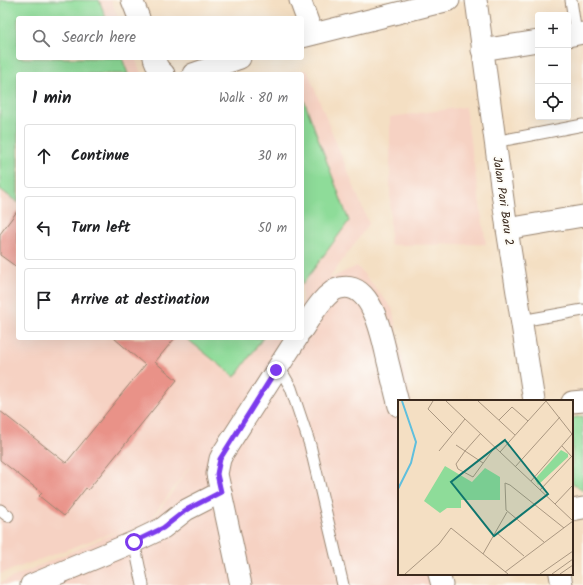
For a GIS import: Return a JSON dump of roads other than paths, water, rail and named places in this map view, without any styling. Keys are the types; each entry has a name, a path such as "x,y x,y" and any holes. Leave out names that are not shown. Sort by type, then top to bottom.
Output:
{"street":[{"path":"132,0 138,16"},
{"path":"300,0 303,16"},
{"path":"304,20 307,35 449,0"},
{"name":"Jalan Pari Baru 2","path":"476,0 506,229 534,400"},
{"path":"482,50 535,41"},
{"path":"155,60 158,68 162,72"},
{"path":"199,72 234,60"},
{"path":"506,229 583,216"},
{"path":"304,327 317,307 330,294 339,288 351,288 362,295 371,306 379,323 398,402"},
{"path":"241,585 219,483 220,459 296,340"},
{"path":"573,402 583,401"},
{"path":"36,584 163,528 219,483"},
{"path":"573,510 583,508"},
{"path":"439,575 442,585"},
{"path":"560,575 562,585"}],"lane":[{"path":"571,0 576,34"},
{"path":"494,142 583,125"},
{"path":"521,321 583,310"},
{"path":"276,370 283,374 291,388 310,445 343,585"},
{"path":"134,542 143,585"}]}
